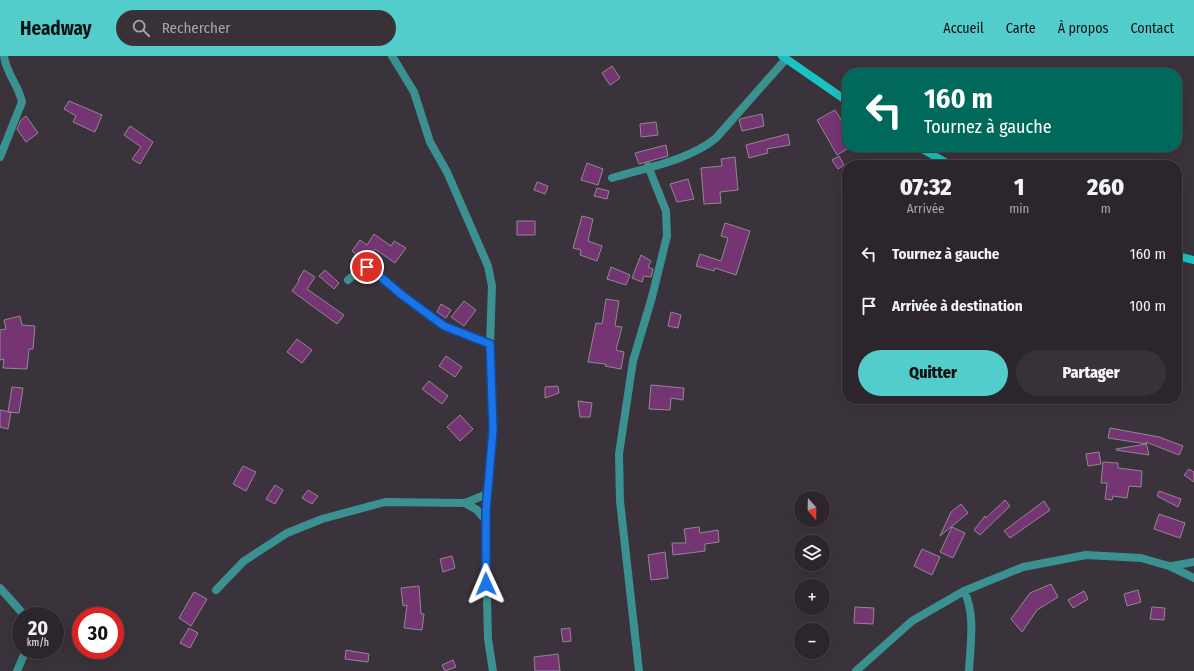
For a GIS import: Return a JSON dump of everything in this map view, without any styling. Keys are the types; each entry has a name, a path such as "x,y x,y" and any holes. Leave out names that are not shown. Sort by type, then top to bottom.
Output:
{"street":[{"path":"0,157 22,102 21,96 5,65 4,56"},
{"path":"392,56 414,92 430,142 447,172 488,266 492,286 490,344 493,430 486,519 488,639 493,671"},
{"path":"612,178 684,156 707,146 716,138 784,57 842,98"},
{"path":"928,152 941,160"},
{"path":"639,671 620,501 619,454 633,361 652,297 667,236 668,223 666,211 648,166"},
{"path":"1182,257 1194,260"},
{"path":"348,280 360,270 370,268 402,295 444,326 490,344"},
{"path":"216,590 244,560 287,534 322,519 385,502 465,503 487,494"},
{"path":"465,503 477,510 486,519"},
{"path":"856,671 912,621 964,591 1023,566 1086,555 1141,558 1169,566 1194,578"},
{"path":"1169,566 1194,562"},
{"path":"0,588 17,607"},
{"path":"964,591 968,598 970,618 969,671"},
{"path":"16,671 22,659"}],"building":[{"path":"612,66 620,78 610,85 602,73"},
{"path":"69,101 102,115 95,132 73,122 76,116 64,109"},
{"path":"835,110 842,121 842,152 837,155 817,120"},
{"path":"762,114 764,126 742,131 740,119"},
{"path":"26,116 38,133 26,142 17,129 21,120"},
{"path":"656,122 658,135 641,137 640,124"},
{"path":"130,126 153,142 140,164 132,159 141,147 124,135"},
{"path":"788,134 790,145 767,149 768,153 749,158 746,145"},
{"path":"666,145 668,156 639,164 635,153"},
{"path":"839,156 842,161 842,166 838,169 832,160"},
{"path":"735,157 738,190 720,192 721,203 704,204 701,168 722,166 721,159"},
{"path":"587,163 603,169 598,185 581,180"},
{"path":"688,179 694,199 677,202 670,184"},
{"path":"537,182 548,186 545,194 534,190"},
{"path":"597,188 609,191 607,199 594,196"},
{"path":"582,216 593,219 588,241 602,246 597,261 580,255 581,250 573,248"},
{"path":"517,221 535,221 535,235 517,235"},
{"path":"725,223 750,231 736,275 715,268 714,271 696,266 700,254 721,261 728,238 721,236"},
{"path":"374,234 391,246 394,241 406,248 395,263 375,249 365,262 352,251 360,240 367,245"},
{"path":"641,255 651,261 648,267 653,269 651,277 644,276 642,282 632,278"},
{"path":"611,267 630,275 626,285 607,279"},
{"path":"304,270 315,277 307,289 344,315 337,324 292,291"},
{"path":"325,270 339,283 334,289 319,276"},
{"path":"606,299 619,301 615,326 622,327 616,350 624,352 621,369 605,366 606,364 588,362 596,323 602,324"},
{"path":"464,301 476,310 464,326 451,317"},
{"path":"441,304 451,310 446,318 437,312"},
{"path":"671,312 681,315 678,328 668,326"},
{"path":"20,316 22,325 35,326 33,349 29,349 27,369 3,368 4,359 0,360 0,330 6,329 4,320"},
{"path":"297,339 312,350 302,363 287,352"},
{"path":"446,356 462,367 455,377 439,366"},
{"path":"429,381 448,396 442,404 422,389"},
{"path":"651,385 684,388 683,400 671,398 670,410 649,409"},
{"path":"558,386 559,393 545,398 545,387"},
{"path":"12,387 23,388 19,413 8,412"},
{"path":"578,401 592,403 590,417 580,417"},
{"path":"0,410 11,412 8,429 0,427"},
{"path":"460,415 473,429 460,441 447,427"},
{"path":"1110,428 1159,437 1183,446 1179,455 1146,442 1146,444 1108,438"},
{"path":"1146,444 1149,455 1116,450 1116,449"},
{"path":"1099,452 1101,464 1088,466 1086,454"},
{"path":"1103,462 1118,463 1118,468 1142,471 1141,487 1129,486 1127,498 1113,496 1112,500 1105,499 1107,483 1101,483"},
{"path":"243,466 256,472 246,491 233,484"},
{"path":"1189,469 1194,472 1194,482 1184,475"},
{"path":"275,485 283,490 275,504 266,499"},
{"path":"308,490 318,496 312,504 302,498"},
{"path":"1159,491 1181,499 1178,507 1157,496"},
{"path":"1005,500 1010,506 980,535 974,530 985,516 986,518"},
{"path":"1044,501 1050,510 1010,538 1004,531"},
{"path":"961,504 968,513 940,536 951,512"},
{"path":"1159,514 1185,523 1180,538 1154,529"},
{"path":"699,527 700,533 718,530 719,542 705,544 705,551 673,555 672,543 686,543 684,529"},
{"path":"952,527 965,533 953,558 940,552"},
{"path":"922,549 940,557 932,575 914,566"},
{"path":"665,552 668,578 651,580 648,555"},
{"path":"452,556 455,568 443,572 440,559"},
{"path":"1051,584 1058,597 1037,610 1022,632 1011,619 1030,593"},
{"path":"419,586 421,614 424,614 422,630 404,628 407,605 403,606 401,588"},
{"path":"1138,590 1141,602 1127,606 1124,594"},
{"path":"1084,591 1088,599 1073,608 1068,600"},
{"path":"194,592 207,599 191,626 179,618"},
{"path":"855,607 874,608 873,624 854,623"},
{"path":"1152,607 1165,608 1164,620 1150,619"},
{"path":"189,628 198,633 190,648 180,643"},
{"path":"570,628 571,641 563,642 561,629"},
{"path":"346,650 369,654 368,662 345,659"},
{"path":"558,654 560,671 535,671 534,657"},
{"path":"453,660 456,667 445,671 442,665"}],"route":[{"path":"367,267 444,326 490,344 493,430 486,510 486,584"}]}
